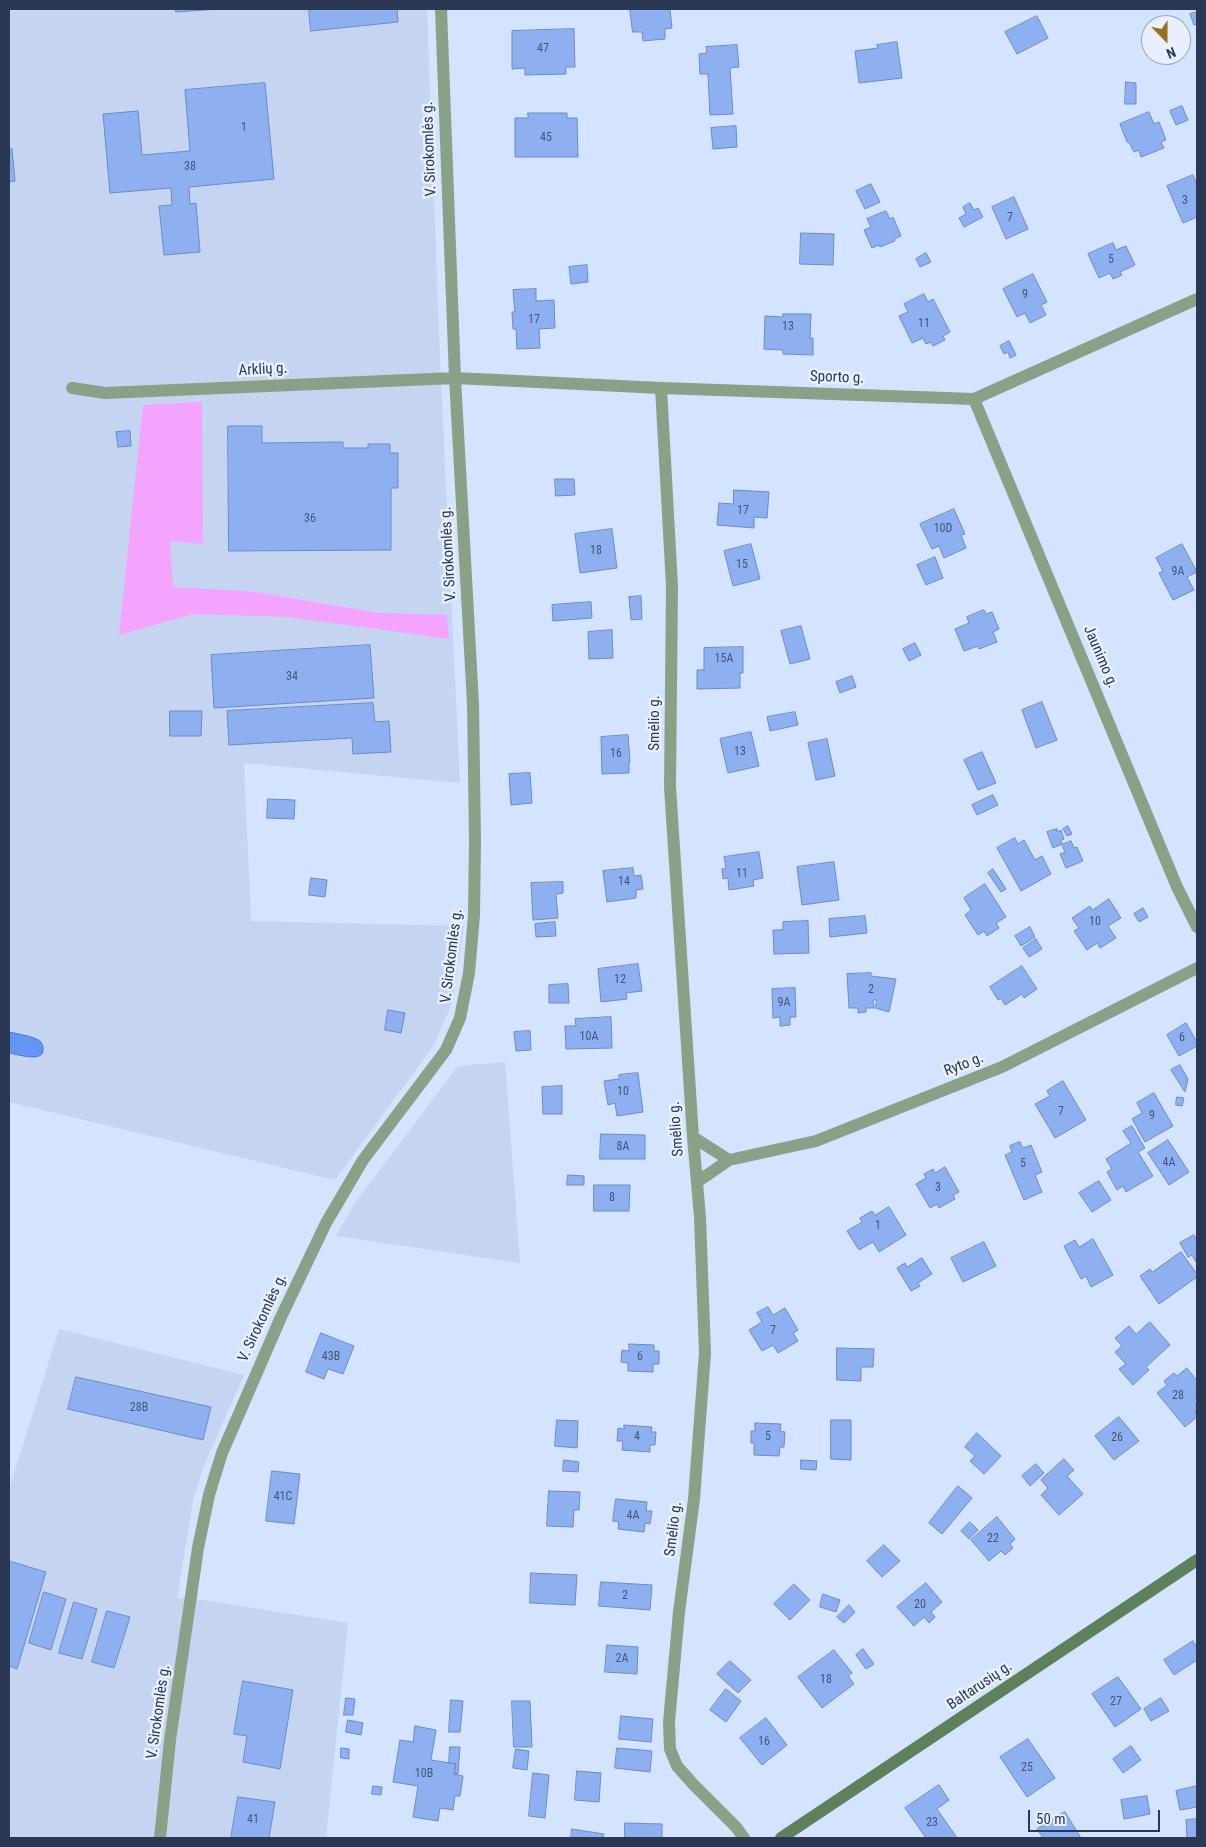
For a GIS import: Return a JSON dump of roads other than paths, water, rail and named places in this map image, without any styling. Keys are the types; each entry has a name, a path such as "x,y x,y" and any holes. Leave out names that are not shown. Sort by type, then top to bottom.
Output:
{"main road":[{"name":"Baltarusių g.","path":"781,1838 1197,1560"}],"street":[{"name":"V. Sirokomlės g.","path":"160,1838 170,1740 198,1548 222,1453 281,1317 326,1222 363,1160 446,1050 460,1018 469,973 474,915 473,704 455,378 441,9"},
{"name":"Sporto g.","path":"455,378 661,388 974,399 1197,299"},
{"name":"Arklių g.","path":"72,388 105,394 455,378"},
{"name":"Smėlio g.","path":"661,388 672,586 670,787 704,1277 705,1353 694,1499 679,1612 668,1722 670,1749 677,1766 736,1827 744,1838"},
{"name":"Jaunimo g.","path":"974,399 1177,887 1197,926"},
{"name":"Ryto g.","path":"697,1182 730,1160 816,1141 1002,1067 1197,968"},
{"path":"693,1137 730,1160"}],"water":[{"path":"9,1032 29,1036 40,1041 43,1046 40,1056 30,1057 9,1053"}]}
